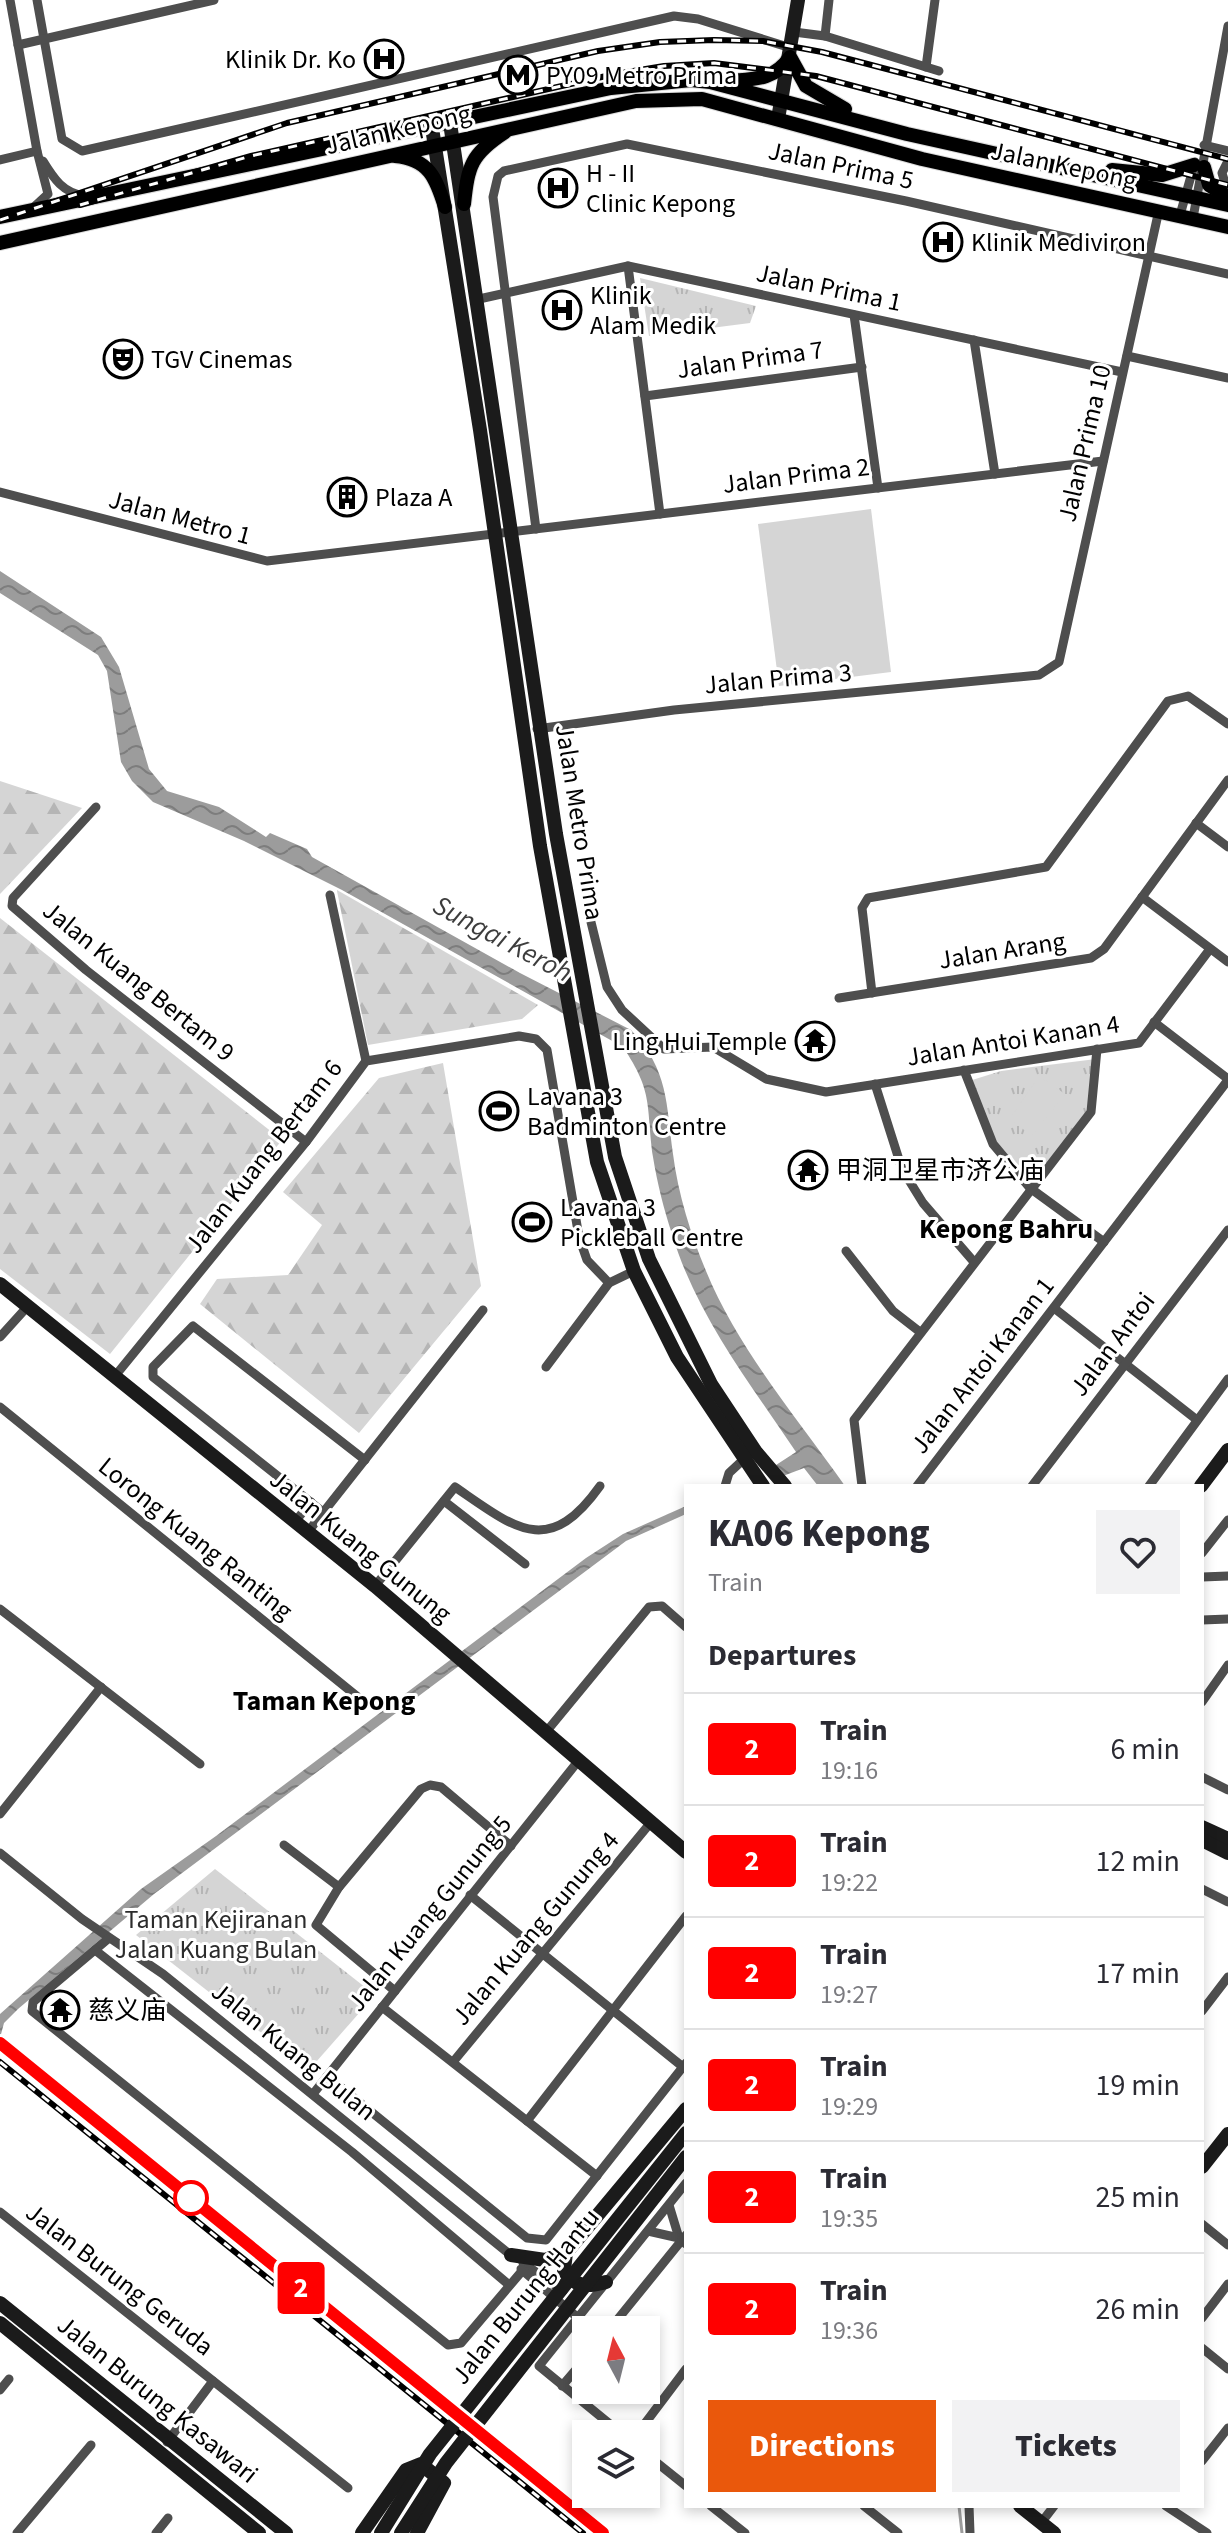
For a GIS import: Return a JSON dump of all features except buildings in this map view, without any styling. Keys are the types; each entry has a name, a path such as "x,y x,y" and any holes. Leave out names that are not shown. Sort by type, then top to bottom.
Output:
{"main road":[{"path":"778,119 798,0"},
{"path":"710,82 766,78 783,68 790,52"},
{"path":"790,52 806,86 871,123"},
{"name":"Jalan Kepong","path":"0,217 611,88 657,82 710,82 1016,158 1228,205"},
{"name":"Jalan Kepong","path":"0,243 249,189 454,139 636,101 677,97 702,99 922,159 1228,227"},
{"name":"Jalan Metro Prima","path":"450,123 574,936 600,1092 615,1157 649,1259 711,1384 756,1452 783,1484"},
{"path":"464,204 472,162 482,147 512,127"},
{"name":"Jalan Metro Prima","path":"432,128 555,936 583,1095 601,1176 634,1271 677,1357 761,1484"},
{"path":"382,156 406,157 422,163 437,179 445,207"},
{"path":"1016,158 1162,175 1199,166 1209,185 1228,195"},
{"name":"Jalan Kuang Gunung","path":"0,1284 375,1586 684,1850"},
{"path":"1202,1484 1228,1450"},
{"path":"1204,1828 1228,1839"},
{"path":"1204,1841 1228,1853"},
{"path":"517,2269 566,2253 684,2111"},
{"path":"1204,2164 1228,2134"},
{"name":"Jalan Burung Hantu","path":"381,2533 430,2454 684,2136"},
{"name":"Jalan Burung Hantu","path":"401,2533 446,2463 684,2160"},
{"path":"566,2253 564,2270 576,2283 588,2287 606,2282"},
{"name":"Jalan Burung Kasawari","path":"0,2303 286,2533"},
{"name":"Jalan Burung Kasawari","path":"0,2323 259,2533"},
{"path":"362,2533 406,2470 421,2464 444,2483 417,2533"},
{"path":"1022,2508 1054,2533"}],"street":[{"path":"10,0 37,151 48,194 32,209"},
{"path":"37,0 62,139 82,151 679,15 790,52"},
{"path":"18,45 214,0"},
{"path":"825,36 829,0"},
{"path":"926,67 935,0"},
{"path":"1187,217 1228,26"},
{"path":"794,32 825,36 939,71"},
{"name":"Jalan Prima 5","path":"536,529 493,197 498,176 504,171 627,144 1149,255"},
{"path":"1204,145 1228,151"},
{"path":"0,160 37,151"},
{"path":"37,151 60,185 72,193 88,197"},
{"path":"1228,161 1222,173 1228,195"},
{"name":"Jalan Prima 10","path":"1039,675 1059,662 1159,210"},
{"path":"1149,255 1228,274"},
{"path":"628,266 660,514"},
{"name":"Jalan Prima 1","path":"479,299 628,266 1122,372"},
{"path":"854,315 878,488"},
{"path":"974,340 995,474"},
{"path":"1127,356 1228,378"},
{"name":"Jalan Prima 7","path":"645,396 862,367"},
{"name":"Jalan Prima 2","path":"494,535 1103,461"},
{"name":"Jalan Metro 1","path":"0,492 256,560 494,535"},
{"name":"Jalan Prima 3","path":"523,731 674,710 1039,675"},
{"path":"872,993 862,908 868,898 1046,867 1168,701 1188,696 1228,724"},
{"name":"Jalan Arang","path":"839,998 1091,958 1104,949 1228,780"},
{"name":"Jalan Kuang Bertam 9","path":"96,807 13,898 12,906 86,970 306,1142"},
{"path":"1196,823 1228,847"},
{"path":"330,895 366,1061"},
{"path":"1142,897 1228,962"},
{"name":"Jalan Antoi Kanan 4","path":"589,914 607,987 622,1010 664,1049 713,1047 779,1083 826,1092 1139,1043 1210,949"},
{"path":"1154,1022 1228,1079"},
{"name":"Jalan Kuang Bertam 6","path":"115,1376 306,1142 366,1061 519,1036 542,1044 547,1050 579,1237 587,1260 609,1283"},
{"path":"862,1484 854,1420 1091,1112 1097,1049"},
{"path":"964,1070 985,1130 1030,1188 1104,1242"},
{"name":"Jalan Antoi Kanan 1","path":"919,1484 1228,1079"},
{"path":"875,1084 902,1169 928,1210 974,1262"},
{"name":"Jalan Antoi","path":"1033,1484 1228,1230"},
{"path":"846,1251 893,1311 920,1332"},
{"path":"546,1367 609,1283 634,1271"},
{"path":"0,1337 28,1306"},
{"path":"1054,1308 1197,1420"},
{"path":"307,1533 483,1310"},
{"path":"323,1512 153,1377 153,1367 188,1327 197,1329 365,1460"},
{"path":"1150,1484 1228,1379"},
{"name":"Lorong Kuang Ranting","path":"0,1407 364,1702"},
{"path":"726,1484 729,1473 743,1460"},
{"path":"375,1586 455,1487 514,1527 528,1530 570,1522 600,1486"},
{"path":"444,1501 525,1564"},
{"path":"294,1523 311,1502"},
{"path":"1204,1550 1228,1520"},
{"path":"1204,1577 1228,1576"},
{"path":"546,1732 649,1607 662,1606 684,1625"},
{"path":"0,1609 200,1764"},
{"path":"1204,1620 1228,1619"},
{"path":"1204,1699 1228,1665"},
{"path":"1217,1680 1228,1685"},
{"path":"0,1814 101,1687"},
{"name":"Jalan Kuang Gunung 5","path":"313,2094 579,1760"},
{"path":"1204,1778 1228,1790"},
{"path":"395,1991 316,1925 339,1887 421,1789 430,1785 441,1787 511,1846"},
{"name":"Jalan Kuang Gunung 4","path":"453,2062 652,1821"},
{"path":"284,1845 339,1887"},
{"name":"Jalan Kuang Bulan","path":"0,1853 82,1919 163,1974 313,2094 517,2269 580,2313"},
{"path":"1204,1890 1228,1902"},
{"path":"327,2076 527,2238 546,2240 597,2176 684,2065 470,1895"},
{"path":"527,2121 684,1919"},
{"path":"109,1938 33,2002 32,2011 448,2345 461,2343 517,2269"},
{"path":"95,1950 352,2152 580,2313"},
{"path":"1204,2008 1228,1977"},
{"path":"1204,1992 1213,1997"},
{"path":"382,2007 597,2176"},
{"path":"604,2420 540,2370 540,2364 684,2186"},
{"path":"669,2205 683,2240"},
{"name":"Jalan Burung Geruda","path":"0,2212 348,2488"},
{"path":"1204,2226 1228,2245"},
{"path":"648,2231 683,2240"},
{"path":"621,2316 683,2240"},
{"path":"1204,2315 1228,2284"},
{"path":"1204,2350 1228,2369"},
{"path":"648,2420 684,2372"},
{"path":"562,2386 572,2374"},
{"path":"0,2390 9,2379"},
{"name":"Jalan Burung Geruda","path":"159,2451 213,2381"},
{"path":"1204,2458 1228,2428"},
{"path":"17,2533 91,2445"},
{"path":"660,2465 684,2484"},
{"path":"714,2508 745,2533"},
{"path":"867,2508 898,2533"},
{"path":"969,2508 970,2533"},
{"path":"1041,2523 1052,2508"},
{"path":"1169,2508 1207,2533"},
{"path":"156,2533 168,2518"}],"green space":[{"path":"640,278 756,306 750,323 649,336"},
{"path":"871,509 891,672 779,686 758,524"},
{"path":"0,781 82,808 0,894"},
{"path":"337,890 538,1005 522,1019 368,1045"},
{"path":"0,918 282,1140 110,1354 0,1269"},
{"path":"1096,1059 1091,1112 1030,1188 993,1144 969,1081 1001,1071"},
{"path":"443,1063 481,1286 359,1433 200,1304 217,1279 288,1275 322,1225 283,1192 379,1078"},
{"path":"1039,1076 1065,1094 1032,1136 1010,1119"},
{"name":"Taman Kejiranan Jalan Kuang Bulan","path":"215,1869 375,1995 309,2070 136,1935"}],"water":[{"path":"0,571 101,637 119,667 149,769 167,791 219,807 266,837 270,833 307,849 312,857 520,973 631,1030 653,1059 664,1088 682,1199 695,1243 719,1300 751,1355 844,1484 816,1484 804,1468 783,1476 776,1465 796,1452 726,1348 682,1264 659,1186 644,1089 623,1047 342,890 244,841 153,802 132,781 121,762 107,671 98,655 0,593"},
{"path":"684,1507 684,1515 626,1541 154,1894 18,2009 4,2023 0,2038 0,2014 141,1889 586,1558 623,1534"}],"waterway":[{"path":"959,2508 962,2533"}],"railway":[{"path":"0,220 287,123 598,51 660,42 763,41 822,52 1228,159"},
{"path":"80,205 251,156 615,74 664,66 714,63 816,76 1228,185"},
{"path":"0,2043 603,2533"},
{"path":"0,2062 583,2533"}],"train":[{"name":"2","path":"0,2043 603,2533"}],"place":[{"name":"Klinik Dr. Ko","path":"384,59"},
{"name":"PY09 Metro Prima","path":"518,75"},
{"name":"H - II Clinic Kepong","path":"558,188"},
{"name":"Klinik Mediviron","path":"943,242"},
{"name":"Klinik Alam Medik","path":"562,310"},
{"name":"TGV Cinemas","path":"123,359"},
{"name":"Plaza A","path":"347,497"},
{"name":"Ling Hui Temple","path":"815,1041"},
{"name":"Lavana 3 Badminton Centre","path":"499,1111"},
{"name":"甲洞卫星市济公庙","path":"808,1170"},
{"name":"Lavana 3 Pickleball Centre","path":"532,1222"},
{"name":"慈义庙","path":"60,2010"}],"district":[{"name":"Kepong Bahru","path":"1006,1228"},
{"name":"Taman Kepong","path":"324,1700"}],"water label":[{"name":"Sungai Keroh","path":"503,938"}]}
